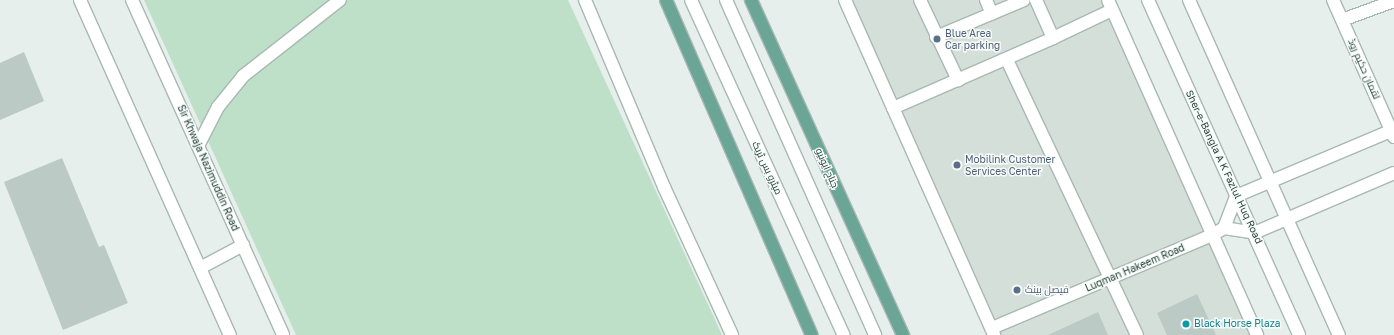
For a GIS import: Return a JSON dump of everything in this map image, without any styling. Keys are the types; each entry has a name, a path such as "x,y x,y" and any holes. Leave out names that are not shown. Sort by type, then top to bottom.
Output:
{"main road":[{"path":"666,0 812,335"},
{"name":"جناح ایونیو","path":"751,0 903,335"}],"street":[{"path":"80,0 230,335"},
{"name":"Sir Khwaja Nazimuddin Road","path":"132,0 283,335"},
{"path":"198,146 218,107 243,76 340,0"},
{"path":"585,0 664,187 732,335"},
{"name":"میٹرو بس ٹریک","path":"691,0 844,335"},
{"path":"726,0 875,335"},
{"path":"845,0 993,332"},
{"path":"920,0 936,37 958,80"},
{"path":"986,0 992,14"},
{"path":"936,37 1024,0"},
{"path":"1036,0 1053,38"},
{"name":"Sher-e-Bangla A K Fazlul Huq Road","path":"1148,0 1299,335"},
{"path":"1189,0 1340,335"},
{"name":"لقمان حکیم روڈ","path":"1334,0 1393,134"},
{"path":"1342,20 1394,1"},
{"path":"893,108 1007,60 1053,38 1110,5 1257,335"},
{"path":"1007,60 1112,278 1137,335"},
{"path":"1393,134 1236,196 1224,228 1254,233 1394,173"},
{"name":"Luqman Hakeem Road","path":"993,332 1212,235 1224,228"},
{"path":"200,268 243,245"}],"shaded area":[{"path":"846,0 1108,0 1257,335 994,335"}],"green space":[{"path":"144,0 568,0 722,335 296,335"}],"building":[{"path":"24,52 44,101 0,120 0,63"},
{"path":"62,158 99,247 104,245 128,303 63,330 4,182"},
{"name":"Black Horse Plaza","path":"1197,294 1216,335 1167,335 1157,313"},
{"path":"1098,312 1108,335 1048,335"}],"place":[{"name":"Blue Area Car parking","path":"937,39"},
{"name":"Mobilink Customer Services Center","path":"957,165"},
{"name":"فیصل بینک","path":"1017,290"},
{"name":"Black Horse Plaza","path":"1186,324"}]}
